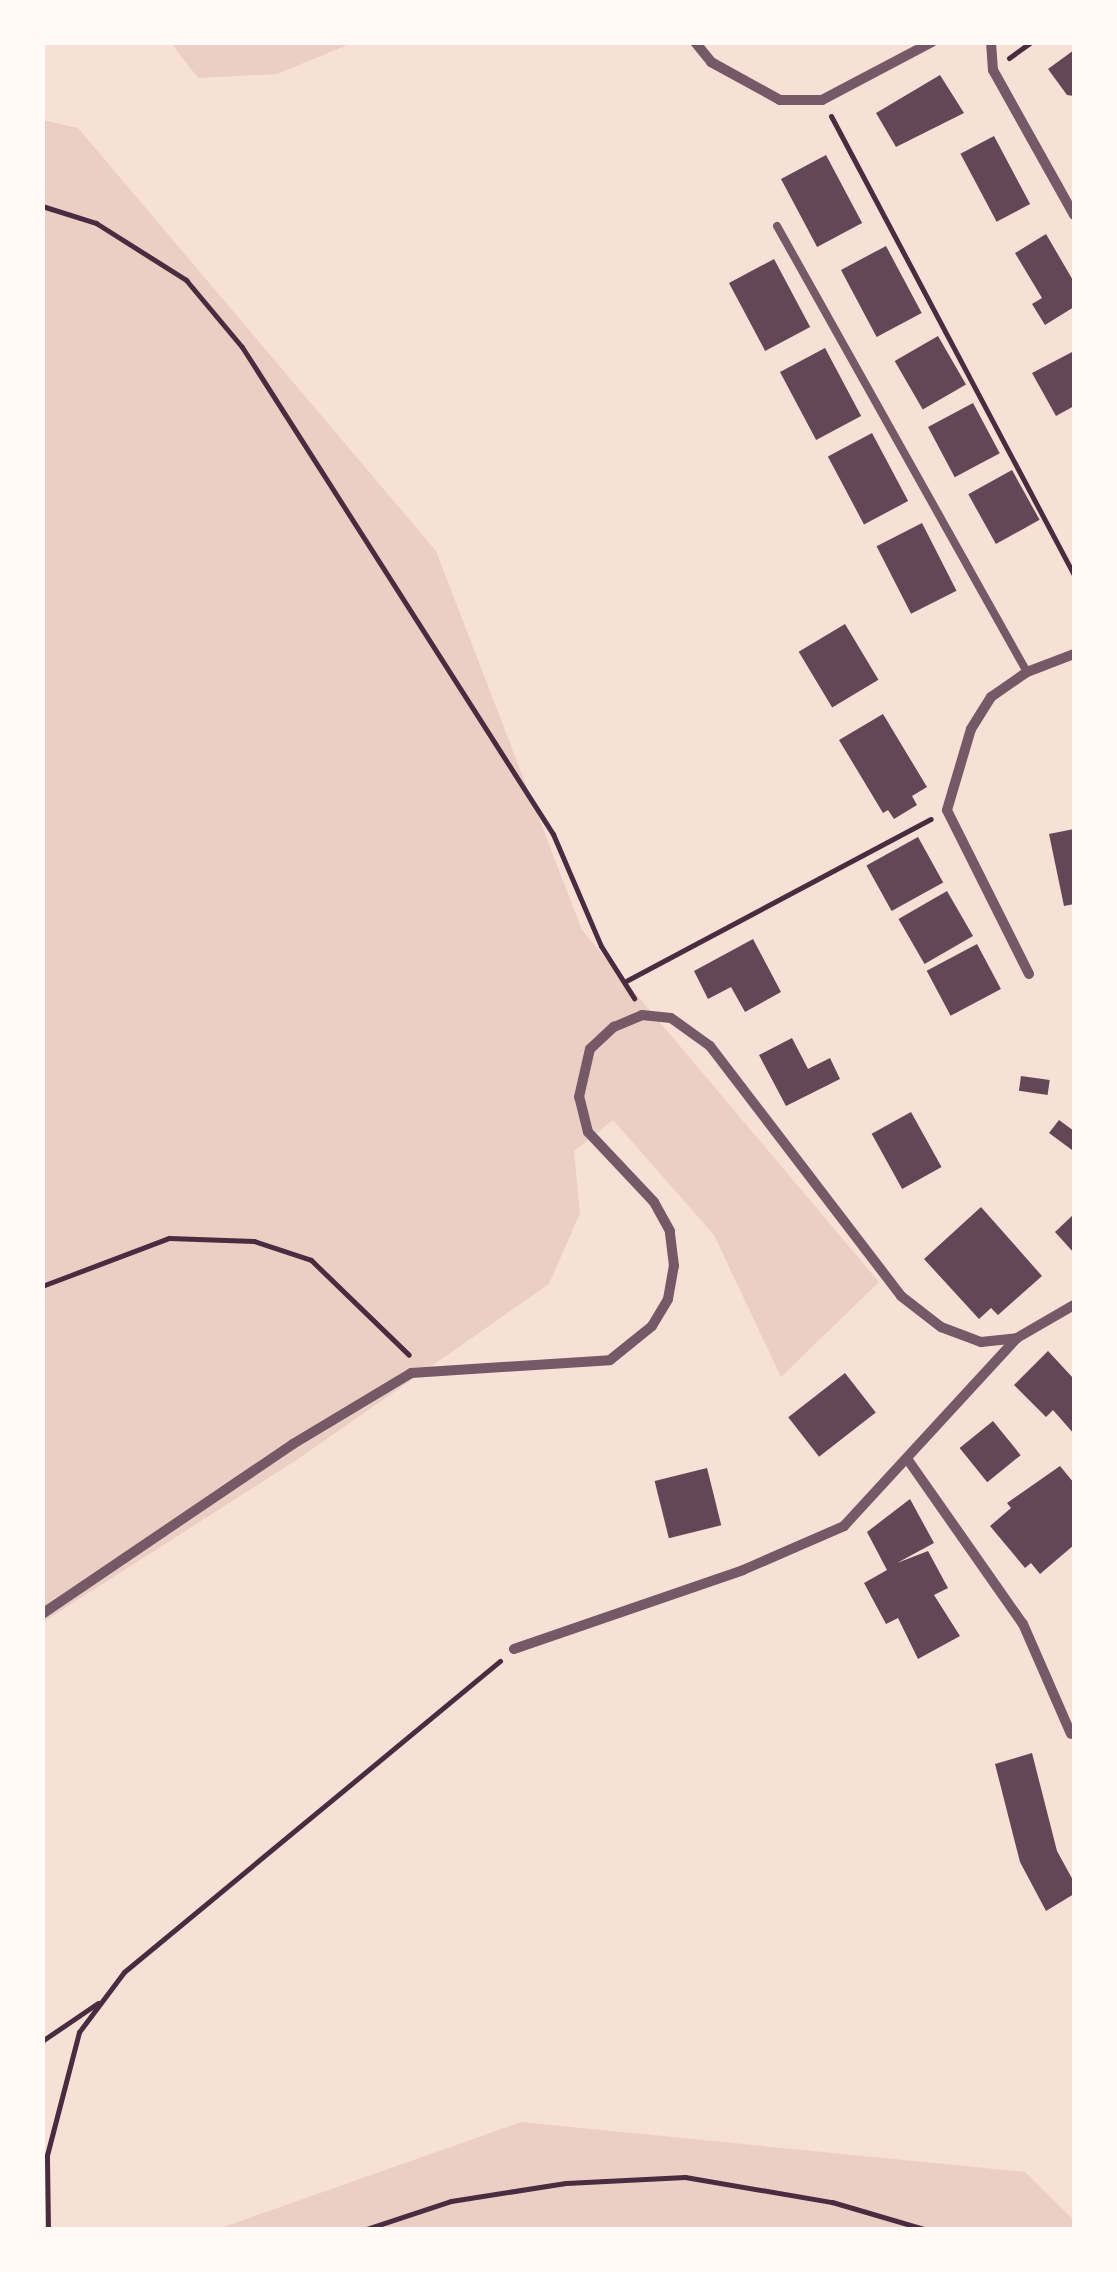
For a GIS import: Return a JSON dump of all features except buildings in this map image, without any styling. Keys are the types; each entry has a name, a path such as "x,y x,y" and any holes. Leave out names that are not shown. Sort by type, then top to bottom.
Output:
{"street":[{"path":"695,42 711,62 780,100 822,100 932,42"},
{"path":"991,42 992,70 1074,215"},
{"path":"1029,974 947,810 971,728 991,697 1027,672 1074,654"},
{"path":"42,1614 292,1444 411,1373 610,1360 652,1326 671,1282 670,1231 654,1202 588,1132 579,1097 590,1049 614,1026 642,1015 671,1018 710,1046 901,1296 941,1327 981,1342 1018,1338"},
{"path":"514,1649 743,1570 844,1526 1018,1338 1074,1304"},
{"path":"908,1460 1023,1624 1071,1734"}],"lane":[{"path":"776,226 1027,672"}],"path":[{"path":"822,100 1074,574"},
{"path":"42,206 96,223 186,280 242,347 553,834 601,946 626,981 642,1015"},
{"path":"626,981 947,810"},
{"path":"42,1286 169,1238 254,1241 312,1260 357,1311 428,1371"},
{"path":"48,2230 47,2155 79,2032 124,1972 514,1649"},
{"path":"42,2041 104,1998"},
{"path":"363,2230 450,2201 566,2183 685,2177 832,2202 927,2230"}],"shaded area":[{"path":"171,43 352,43 277,74 198,78"},
{"path":"43,120 78,128 436,551 582,930 879,1282 781,1377 714,1235 613,1120 574,1151 580,1213 549,1284 298,1459 43,1622"},
{"path":"521,2122 1025,2172 1074,2220 1074,2230 215,2230"}]}
